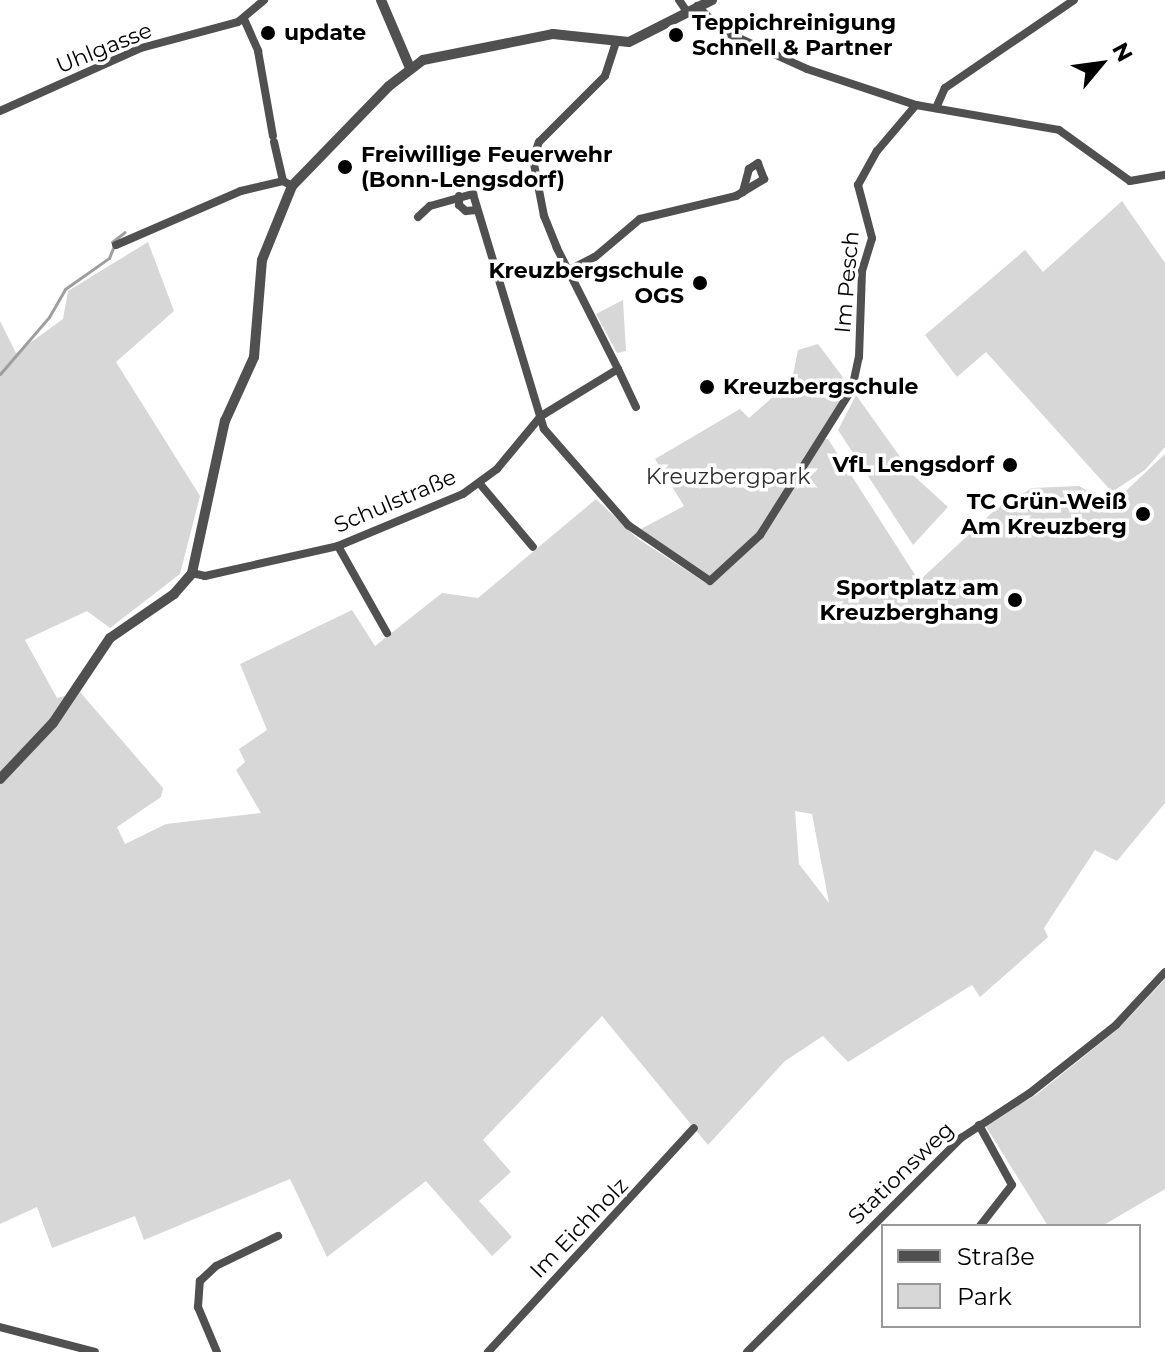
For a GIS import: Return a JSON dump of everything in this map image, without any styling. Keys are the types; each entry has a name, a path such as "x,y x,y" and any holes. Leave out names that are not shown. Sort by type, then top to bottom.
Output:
{"street":[{"name":"Uhlgasse","path":"0,111 141,48 244,19 264,0"},
{"path":"381,0 410,68"},
{"path":"679,0 723,31 752,45 916,105 1059,130 1130,181 1165,175"},
{"path":"0,779 53,723 110,638 174,594 192,573 225,421 257,346 262,260 288,183 410,68 441,53 553,34 616,42 647,35 712,0"},
{"path":"936,108 945,88 1074,0"},
{"path":"244,19 258,51 273,139 288,183"},
{"path":"616,42 605,76 535,150 544,216 567,271 636,407"},
{"name":"Im Pesch","path":"541,416 544,429 608,505 638,533 710,581 760,535 852,389 859,357 862,271 872,230 859,191 860,179 916,105"},
{"path":"116,245 241,191 288,183"},
{"path":"567,271 595,257 640,219 721,202 743,192"},
{"path":"418,217 430,206 473,194 541,416"},
{"path":"459,196 466,211 477,210"},
{"name":"Schulstraße","path":"192,573 205,576 338,546 480,484 541,416 618,369"},
{"path":"480,484 533,547"},
{"path":"338,546 387,633"},
{"name":"Stationsweg","path":"747,1352 979,1125 1030,1093 1116,1025 1165,972"},
{"path":"979,1125 1012,1185 982,1224"},
{"name":"Im Eichholz","path":"488,1352 694,1128"},
{"path":"217,1352 198,1307 200,1281 216,1266 278,1236"},
{"path":"0,1327 95,1352"}],"green space":[{"path":"1122,201 1165,263 1165,447 1145,470 1112,492 986,352 957,377 925,335 1025,250 1043,272"},
{"path":"148,242 174,311 116,362 200,496 180,574 110,628 87,611 25,640 57,698 80,692 163,788 161,797 117,827 125,844 166,824 261,813 236,770 245,762 239,749 267,730 240,664 352,610 375,646 442,593 478,598 596,499 637,538 709,585 762,537 823,439 828,439 919,581 997,508 1032,488 1079,486 1112,504 1165,454 1165,803 1117,861 1095,850 1044,928 1048,937 980,997 972,985 848,1062 823,1036 785,1061 708,1145 602,1016 483,1140 511,1172 479,1201 512,1237 492,1256 426,1181 327,1257 290,1179 144,1240 135,1216 52,1248 37,1207 0,1224 0,321 16,353 63,319 68,291","holes":["795,811 812,814 829,903 799,864"]},
{"path":"623,300 626,351 617,353 596,314"},
{"name":"Kreuzbergpark","path":"818,344 848,384 845,394 758,534 710,577 641,529 684,506 655,459 740,409 749,418 792,380 798,350"},
{"path":"856,395 913,475 948,507 913,545 838,430"},
{"path":"1165,979 1165,1189 1105,1224 1047,1224 985,1125 1036,1095 1118,1029"}],"waterway":[{"path":"112,242 125,232"},
{"path":"0,374 49,317 65,289 109,258 113,248"}],"place":[{"name":"update","path":"268,33"},
{"name":"Teppichreinigung Schnell & Partner","path":"676,35"},
{"name":"Freiwillige Feuerwehr (Bonn-Lengsdorf)","path":"345,167"},
{"name":"Kreuzbergschule OGS","path":"700,283"},
{"name":"Kreuzbergschule","path":"707,387"},
{"name":"VfL Lengsdorf","path":"1010,465"},
{"name":"TC Grün-Weiß Am Kreuzberg","path":"1143,514"},
{"name":"Sportplatz am Kreuzberghang","path":"1015,600"}]}
